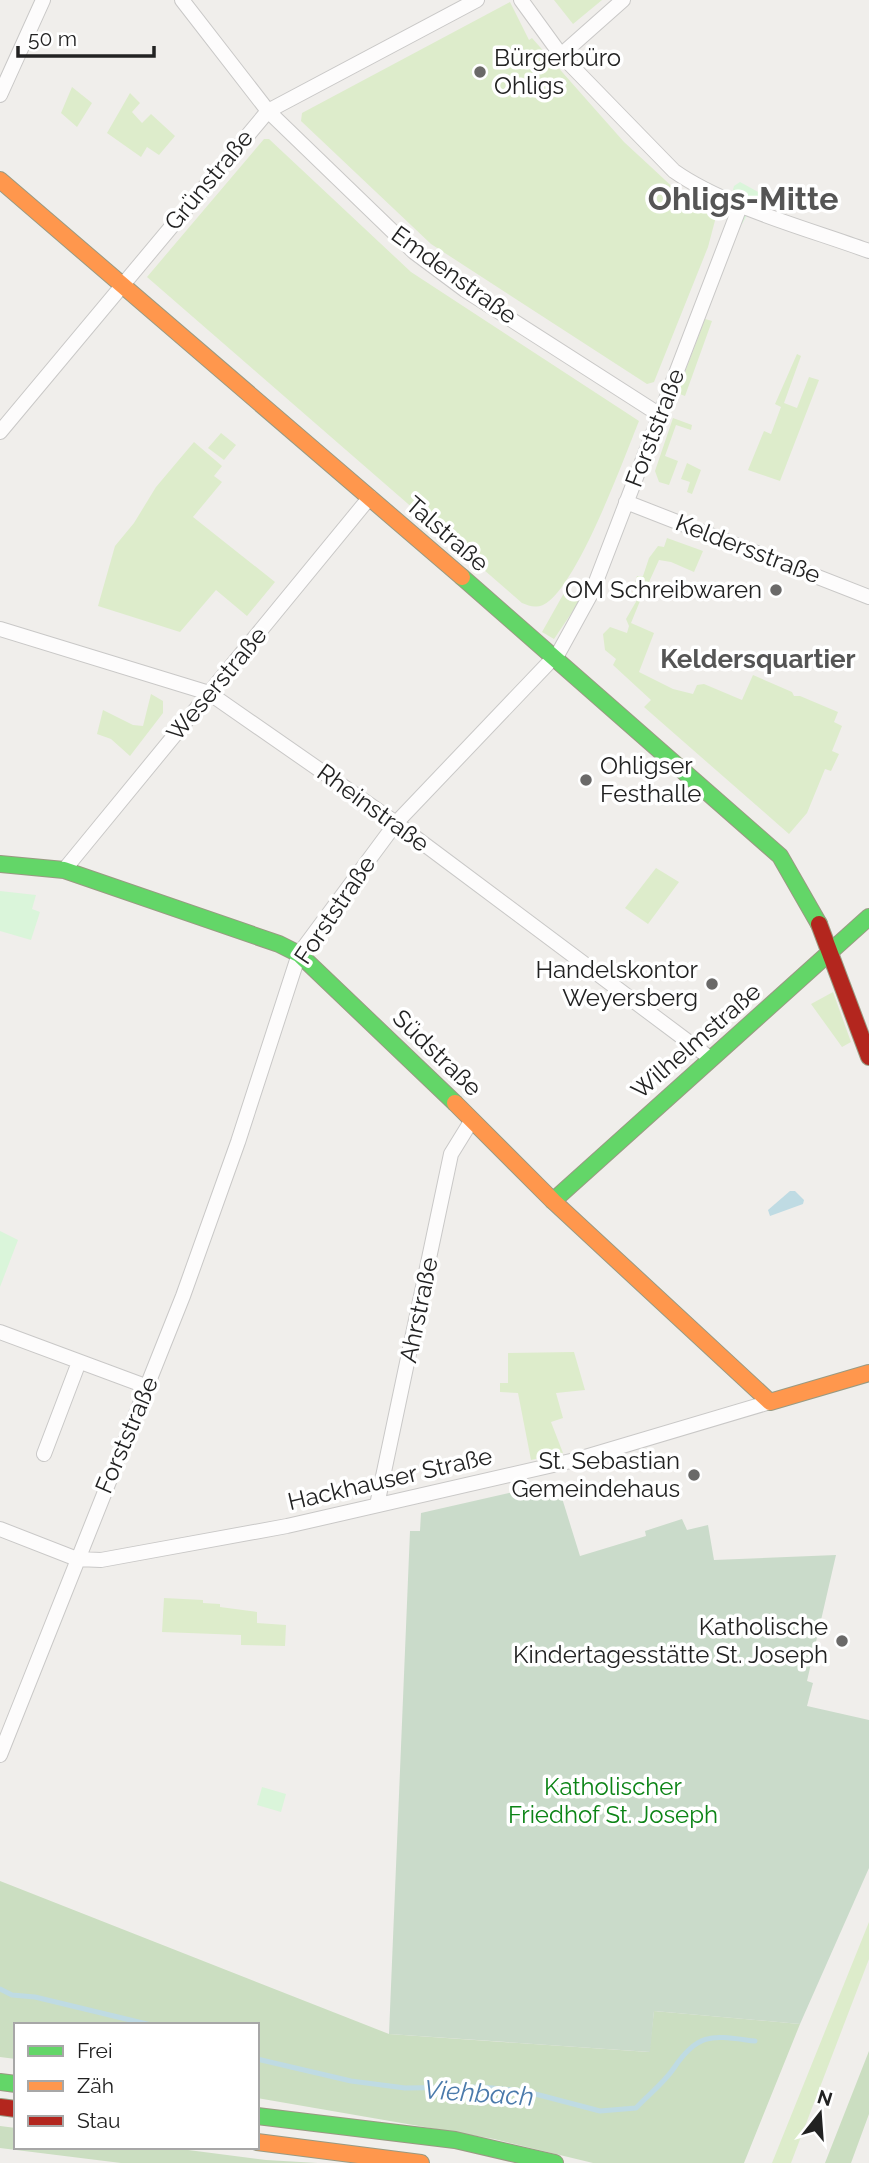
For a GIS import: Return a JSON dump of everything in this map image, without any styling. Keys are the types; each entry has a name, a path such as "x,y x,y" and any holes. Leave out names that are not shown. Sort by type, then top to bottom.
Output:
{"main road":[{"name":"Talstraße","path":"0,180 370,497 780,856 817,915 832,950 861,1043 869,1057"},
{"name":"Südstraße","path":"0,864 64,870 279,944 299,954 472,1119 553,1202 770,1402"},
{"name":"Wilhelmstraße","path":"553,1202 869,917"},
{"name":"Hackhauser Straße","path":"770,1402 869,1373"},
{"path":"259,2116 455,2140 555,2163"},
{"path":"259,2141 421,2163"}],"street":[{"path":"0,95 43,0"},
{"name":"Emdenstraße","path":"183,0 268,111 414,252 466,290 660,415"},
{"name":"Grünstraße","path":"1,430 268,111 477,0"},
{"path":"521,0 561,55 674,171 688,181 741,204 869,251"},
{"path":"561,55 623,0"},
{"name":"Forststraße","path":"0,1755 148,1387 238,1142 299,954 396,823 554,658 573,630 592,592 741,204"},
{"name":"Weserstraße","path":"64,870 370,497"},
{"name":"Keldersstraße","path":"626,502 869,597"},
{"name":"Rheinstraße","path":"0,629 209,692 396,823 710,1058"},
{"name":"Ahrstraße","path":"377,1505 451,1154 472,1119"},
{"path":"0,1332 148,1387"},
{"path":"44,1454 79,1362"},
{"name":"Hackhauser Straße","path":"0,1529 77,1559 101,1560 287,1526 575,1460 770,1402"}],"green space":[{"path":"554,0 602,0 573,24"},
{"path":"510,2 529,40 532,38 624,142 680,194 715,208 717,213 708,247 654,382 647,384 431,244 301,121 302,113"},
{"path":"72,87 92,103 77,127 61,113"},
{"path":"130,93 140,103 132,112 142,123 151,114 175,136 159,155 147,147 141,157 107,133"},
{"path":"264,139 269,139 411,272 639,421 584,550 556,594 543,605 522,603 147,277"},
{"path":"740,182 760,193 742,224 728,220 726,216 734,186"},
{"path":"705,319 712,321 685,396 677,393"},
{"path":"797,354 801,356 784,403 797,408 809,377 819,380 780,481 748,470 764,431 771,434 781,407 775,404"},
{"path":"673,418 692,425 691,430 676,425 665,456 678,461 669,485 659,482 655,471"},
{"path":"221,433 236,445 224,460 208,448"},
{"path":"194,442 222,466 214,476 222,482 193,517 275,582 247,616 216,590 180,632 98,606 115,546 134,523 156,487"},
{"path":"687,463 701,470 692,494 687,492 690,482 681,479"},
{"path":"667,538 703,551 694,572 659,560 644,593 638,591 636,596 632,594 637,576 643,576 649,558 658,546 664,547"},
{"path":"564,593 579,602 554,639 542,632"},
{"path":"637,600 640,601 631,623 654,633 639,672 673,689 693,694 697,685 704,684 742,700 753,675 792,692 794,696 838,712 834,722 842,726 832,751 839,754 831,771 825,769 807,813 789,834 644,707 651,700 613,665 616,659 605,650 603,634 610,627 627,633 629,626 626,619"},
{"path":"151,694 163,701 163,713 130,756 111,739 97,734 103,710 133,725 143,726"},
{"path":"656,868 679,882 648,924 625,908"},
{"path":"0,891 36,895 32,909 40,912 31,940 0,931"},
{"path":"833,992 851,1042 842,1047 811,1004"},
{"path":"0,1231 18,1240 0,1287"},
{"path":"574,1352 585,1390 556,1393 563,1418 551,1422 563,1453 531,1460 518,1393 500,1392 500,1383 508,1383 508,1353"},
{"name":"Katholischer Friedhof St. Joseph","path":"557,1482 580,1556 646,1536 645,1531 682,1519 687,1530 708,1525 714,1560 836,1555 807,1681 813,1683 807,1706 869,1720 869,1868 800,2024 654,2011 650,2052 389,2034 410,1531 420,1531 421,1513"},
{"path":"164,1598 203,1600 203,1603 220,1604 220,1607 257,1612 257,1623 286,1625 285,1646 241,1645 241,1635 162,1632"},
{"path":"262,1787 286,1794 281,1812 257,1805"},
{"path":"0,1881 389,2034 649,2052 654,2011 800,2024 744,2163 593,2163 494,2139 259,2098 259,2023 14,2023 14,2059 0,2057"},
{"path":"869,1922 869,1959 791,2163 772,2163"},
{"path":"869,2051 869,2114 851,2163 825,2163"},
{"path":"0,2126 14,2128 14,2149 181,2149 266,2160 318,2163 121,2163 0,2148"}],"water":[{"path":"790,1191 795,1191 804,1200 803,1204 770,1216 768,1210"}],"waterway":[{"name":"Viehbach","path":"0,1989 12,1995 35,1997 143,2023"},
{"name":"Viehbach","path":"259,2059 351,2081 405,2088 482,2087 524,2091 600,2111 636,2108 666,2079 691,2047 700,2042 718,2038 755,2041"}],"traffic: fast":[{"path":"462,577 780,856 819,924"},
{"path":"0,864 64,870 279,944 299,954 455,1103"},
{"path":"553,1201 869,917"},
{"path":"0,2082 14,2084"},
{"path":"259,2116 455,2140 555,2163"}],"traffic: slow":[{"path":"0,180 462,577"},
{"path":"455,1103 553,1201 770,1402 869,1373"},
{"path":"259,2142 421,2163"}],"traffic: jam":[{"path":"819,924 869,1057"},
{"path":"0,2107 14,2109"}],"place":[{"name":"Bürgerbüro Ohligs","path":"480,72"},
{"name":"OM Schreibwaren","path":"776,590"},
{"name":"Ohligser Festhalle","path":"586,780"},
{"name":"Handelskontor Weyersberg","path":"712,984"},
{"name":"St. Sebastian Gemeindehaus","path":"694,1475"},
{"name":"Katholische Kindertagesstätte St. Joseph","path":"842,1641"}],"district":[{"name":"Ohligs-Mitte","path":"743,199"},
{"name":"Keldersquartier","path":"758,659"}]}
